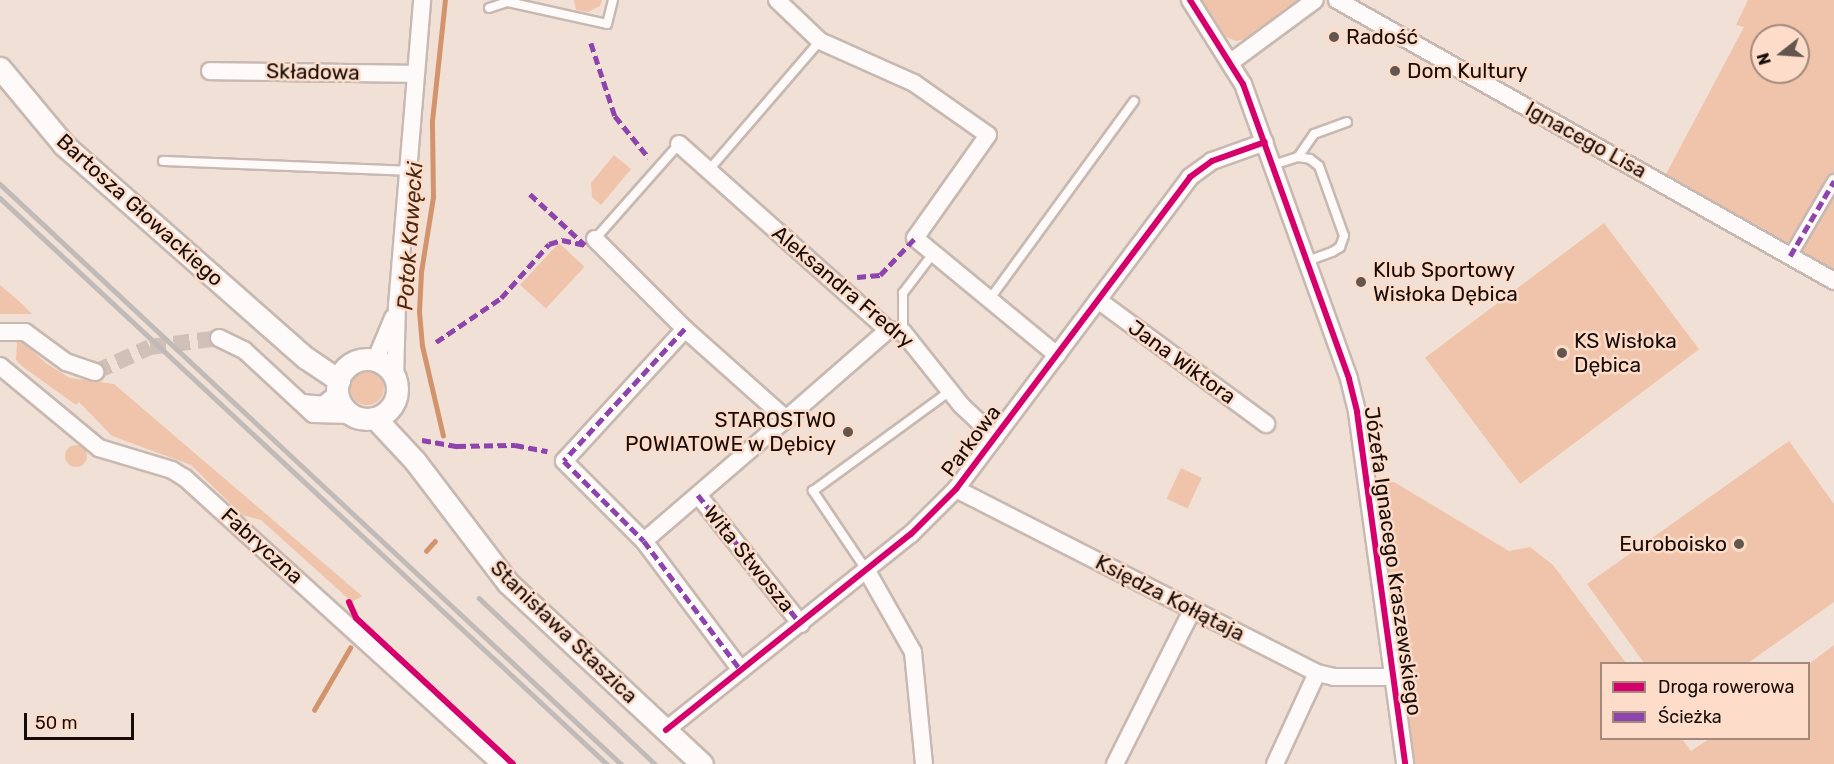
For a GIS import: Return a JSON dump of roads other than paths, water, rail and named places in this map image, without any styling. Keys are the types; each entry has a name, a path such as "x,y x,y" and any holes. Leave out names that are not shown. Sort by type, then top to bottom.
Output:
{"street":[{"path":"219,338 244,350 320,417 383,412 397,393 395,380 397,306 410,171 422,0"},
{"path":"777,0 820,41 914,83 988,135 918,231 917,241 1057,356"},
{"name":"Józefa Ignacego Kraszewskiego","path":"1190,0 1231,62 1265,142 1308,261 1357,412 1405,764"},
{"path":"1231,62 1315,0"},
{"name":"Ignacego Lisa","path":"1337,0 1834,281"},
{"name":"Bartosza Głowackiego","path":"0,68 64,145 291,341 338,387"},
{"name":"Składowa","path":"210,71 416,74"},
{"name":"Parkowa","path":"666,730 867,571 956,489 1190,177 1212,161 1265,142"},
{"name":"Aleksandra Fredry","path":"679,144 896,331 995,437"},
{"path":"1790,256 1834,181"},
{"path":"595,239 685,330 786,418"},
{"name":"Jana Wiktora","path":"1098,300 1266,424"},
{"path":"302,403 323,405 364,362 397,306"},
{"path":"685,330 564,461 644,541 741,670"},
{"path":"644,541 786,418 896,331"},
{"path":"0,332 26,332 66,362 95,372"},
{"name":"Bartosza Głowackiego","path":"291,341 364,362"},
{"path":"364,362 384,365 395,380"},
{"name":"Fabryczna","path":"0,366 99,448 172,470 185,478 500,764"},
{"path":"338,387 343,406 353,415"},
{"name":"Stanisława Staszica","path":"383,412 415,461 508,583 702,764"},
{"name":"Księdza Kołłątaja","path":"956,489 1317,673 1334,677 1392,677"},
{"name":"Wita Stwosza","path":"698,495 801,624"},
{"path":"867,571 913,652 924,764"},
{"path":"1115,764 1192,610"},
{"path":"1275,764 1317,673"}],"lane":[{"path":"489,8 508,2 607,24 613,0"},
{"path":"708,171 820,41"},
{"path":"989,300 1134,101"},
{"path":"1298,157 1314,134 1347,122"},
{"path":"595,239 679,144"},
{"path":"1273,165 1298,157 1310,159 1319,166 1344,236 1340,246 1332,252 1308,261"},
{"path":"163,161 410,171"},
{"path":"896,331 903,293 932,255"},
{"path":"867,571 813,491 950,391"}],"waterway":[{"name":"Potok Kawęcki","path":"443,436 422,346 419,311 421,272 433,197 432,121 445,0"},
{"name":"Potok Kawęcki","path":"426,551 435,541"},
{"name":"Potok Kawęcki","path":"314,710 350,648"}],"tunnel":[{"path":"95,372 150,347 219,338"}],"railway":[{"path":"0,184 621,764"},
{"path":"0,198 607,764"},
{"path":"479,598 655,764"}],"place":[{"name":"Radość","path":"1334,37"},
{"name":"Dom Kultury","path":"1395,71"},
{"name":"Klub Sportowy Wisłoka Dębica","path":"1361,282"},
{"name":"KS Wisłoka Dębica","path":"1562,353"},
{"name":"STAROSTWO POWIATOWE w Dębicy","path":"848,432"},
{"name":"Euroboisko","path":"1739,544"}]}
